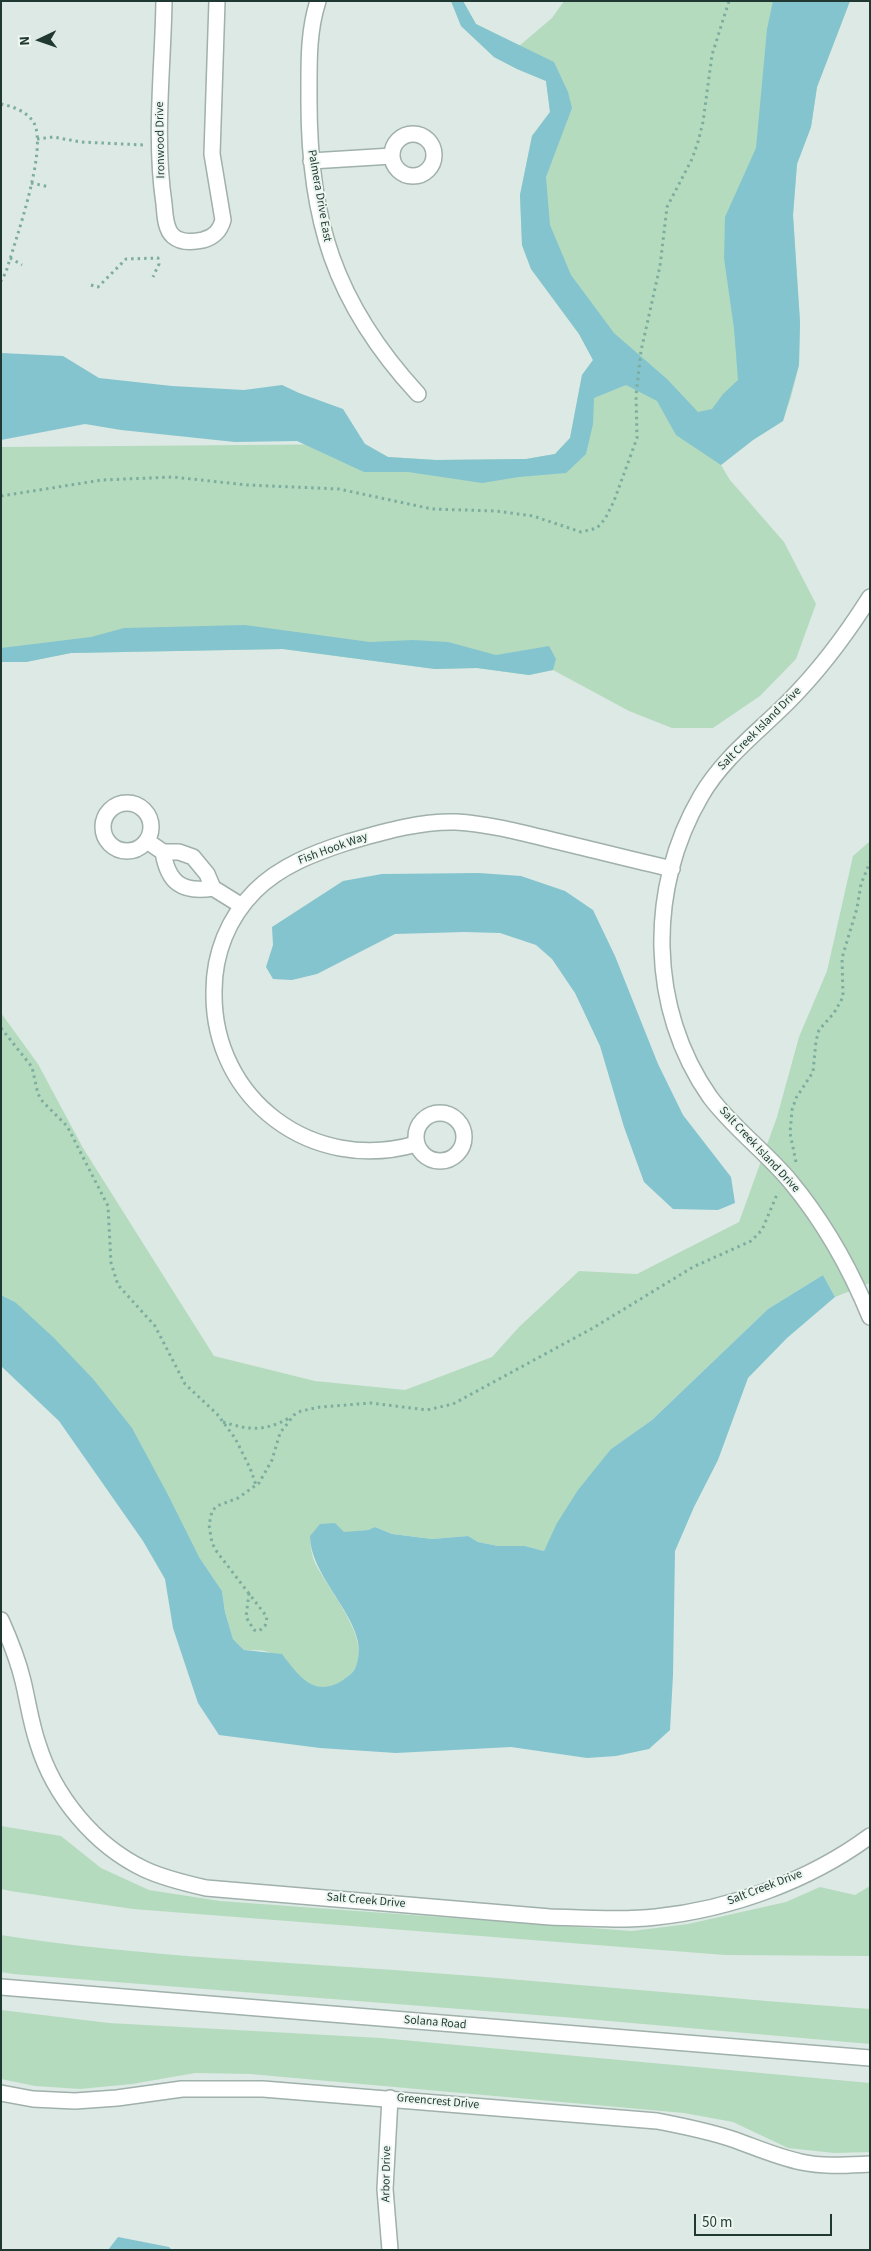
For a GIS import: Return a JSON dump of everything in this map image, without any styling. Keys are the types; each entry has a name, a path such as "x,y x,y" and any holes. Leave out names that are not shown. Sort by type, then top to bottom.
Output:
{"street":[{"name":"Ironwood Drive","path":"164,1 159,146 160,179 167,226 172,236 179,240 190,242 204,240 216,234 221,228 223,220 212,154 217,1"},
{"name":"Palmera Drive East","path":"318,1 312,20 309,40 308,125 311,160 320,217 330,256 348,299 372,338 418,394"},
{"path":"311,160 392,156"},
{"name":"Salt Creek Island Drive","path":"870,597 850,628 817,671 713,776 682,836 672,869 660,932 664,978 669,1006 678,1038 690,1065 710,1096 730,1121 789,1180 817,1216 857,1285 870,1317"},
{"name":"Fish Hook Way","path":"416,1144 387,1151 354,1150 329,1146 305,1138 280,1124 265,1112 245,1090 234,1074 222,1044 213,1000 217,956 226,932 242,906 254,892 275,874 297,861 331,847 414,825 454,822 495,826 672,869"},
{"path":"147,841 163,852 179,852 193,857 207,874 213,888"},
{"path":"163,852 167,870 179,886 193,889 213,888 242,906"},
{"name":"Salt Creek Drive","path":"1,1620 23,1680 38,1745 51,1775 65,1799 95,1834 122,1856 144,1869 174,1880 206,1888 550,1917 603,1919 655,1917 695,1912 734,1902 777,1886 819,1867 870,1836"},
{"name":"Solana Road","path":"1,1987 870,2058"},
{"name":"Greencrest Drive","path":"1,2093 33,2099 75,2101 182,2089 236,2088 390,2098 657,2122 695,2128 732,2139 771,2154 802,2162 835,2166 870,2164"},
{"name":"Arbor Drive","path":"390,2098 385,2189 390,2250"}],"path":[{"path":"1,496 102,480 173,477 247,485 339,489 432,509 496,511 533,516 580,532 596,528 605,519 614,502 637,438 636,395 641,351 660,266 667,207 692,159 698,142 703,122 712,55 729,1"},
{"path":"1,104 28,115 33,122 37,138 31,183 10,258 1,281"},
{"path":"37,138 53,137 81,142 159,146"},
{"path":"31,183 50,188"},
{"path":"10,258 22,265"},
{"path":"91,285 98,287 121,263 130,258 158,258 159,264 153,277"},
{"path":"222,1421 242,1427 260,1429 301,1411 320,1407 371,1403 427,1410 453,1404 593,1328 693,1267 752,1240 762,1230 773,1201 796,1171 790,1133 792,1110 796,1098 813,1072 819,1030 834,1013 843,997 842,958 856,915 861,884 870,862"},
{"path":"1,1028 32,1067 38,1094 43,1102 67,1126 108,1206 110,1263 118,1285 155,1326 185,1384 206,1402 222,1421 239,1446 256,1485"},
{"path":"249,1593 246,1618 254,1630 259,1631 265,1626 266,1617 249,1593 212,1543 208,1525 212,1511 217,1506 238,1498 256,1485 266,1473 280,1433 291,1417"}],"green space":[{"path":"451,1 463,1 476,24 519,46 552,18 564,1 850,1 817,87 811,127 797,164 793,215 800,322 799,365 791,397 783,421 753,440 721,465 730,480 784,542 816,604 796,659 760,696 713,728 672,728 629,711 553,670 529,675 477,668 435,669 283,649 71,653 26,662 1,662 1,447 365,444 388,457 436,460 526,459 555,454 570,438 582,375 593,360 579,334 531,269 522,245 520,195 532,136 550,112 546,81 494,57 461,26"},
{"path":"870,841 870,1283 835,1297 823,1275 768,1309 652,1420 611,1449 544,1551 525,1546 498,1546 478,1542 468,1536 432,1539 392,1534 375,1527 368,1530 310,1536 313,1558 349,1620 356,1637 359,1653 356,1667 340,1682 326,1688 316,1687 302,1679 270,1653 244,1650 233,1639 225,1612 222,1591 199,1557 15,1302 1,1295 1,1013 38,1064 83,1148 214,1356 315,1381 405,1390 492,1357 519,1327 579,1271 637,1274 739,1222 777,1117 799,1037 827,971 853,856"},
{"path":"1,1826 61,1836 101,1868 149,1890 220,1901 632,1931 688,1924 786,1902 820,1887 855,1895 870,1886 870,1956 725,1955 133,1909 10,1891 1,1889"},
{"path":"1,1935 105,1949 210,1958 476,1976 870,2009 870,2044 575,2018 13,1974 1,1972"},
{"path":"1,2010 109,2023 381,2038 870,2083 870,2152 834,2153 788,2148 733,2122 684,2113 250,2074 195,2073 132,2084 80,2089 35,2086 1,2079"}],"water":[{"path":"451,1 463,1 476,24 554,62 568,92 572,108 546,177 550,225 571,275 614,333 667,379 698,412 712,409 723,394 738,380 734,329 724,258 725,217 756,148 767,29 773,1 850,1 817,87 811,127 797,164 793,215 800,322 799,365 783,421 753,440 721,465 676,435 657,401 626,385 594,398 593,424 586,454 566,473 519,477 482,483 408,472 364,472 297,441 235,442 121,430 85,424 1,440 1,353 63,356 99,378 172,386 244,390 282,385 343,409 365,444 388,457 436,460 526,459 555,454 570,438 582,375 593,360 579,334 531,269 522,245 520,195 532,136 550,112 546,81 494,57 461,26"},
{"path":"245,625 370,642 413,640 448,642 496,655 549,646 556,659 553,670 529,675 477,668 435,669 283,649 71,653 26,662 1,662 1,648 91,637 124,628"},
{"path":"479,873 521,876 565,891 593,910 615,956 658,1064 683,1115 731,1177 735,1203 718,1210 673,1209 644,1182 624,1127 600,1046 575,993 552,959 536,945 500,933 395,934 317,974 292,980 273,979 266,967 273,945 272,927 343,881 382,874"},
{"path":"823,1275 835,1297 787,1338 748,1378 718,1460 694,1507 675,1551 670,1730 649,1749 616,1756 587,1758 511,1747 396,1753 320,1748 219,1735 198,1703 173,1628 165,1579 143,1541 59,1421 1,1366 1,1295 15,1302 54,1338 94,1380 132,1428 199,1557 222,1591 225,1612 233,1639 244,1650 282,1654 294,1670 308,1682 315,1686 323,1687 333,1685 349,1676 356,1666 359,1645 347,1614 319,1568 312,1552 310,1536 320,1524 335,1523 344,1532 368,1530 375,1527 392,1534 432,1539 468,1536 478,1542 498,1546 525,1546 544,1551 557,1523 578,1490 611,1449 652,1420 768,1309"},
{"path":"118,2237 169,2247 172,2250 108,2250"}]}
